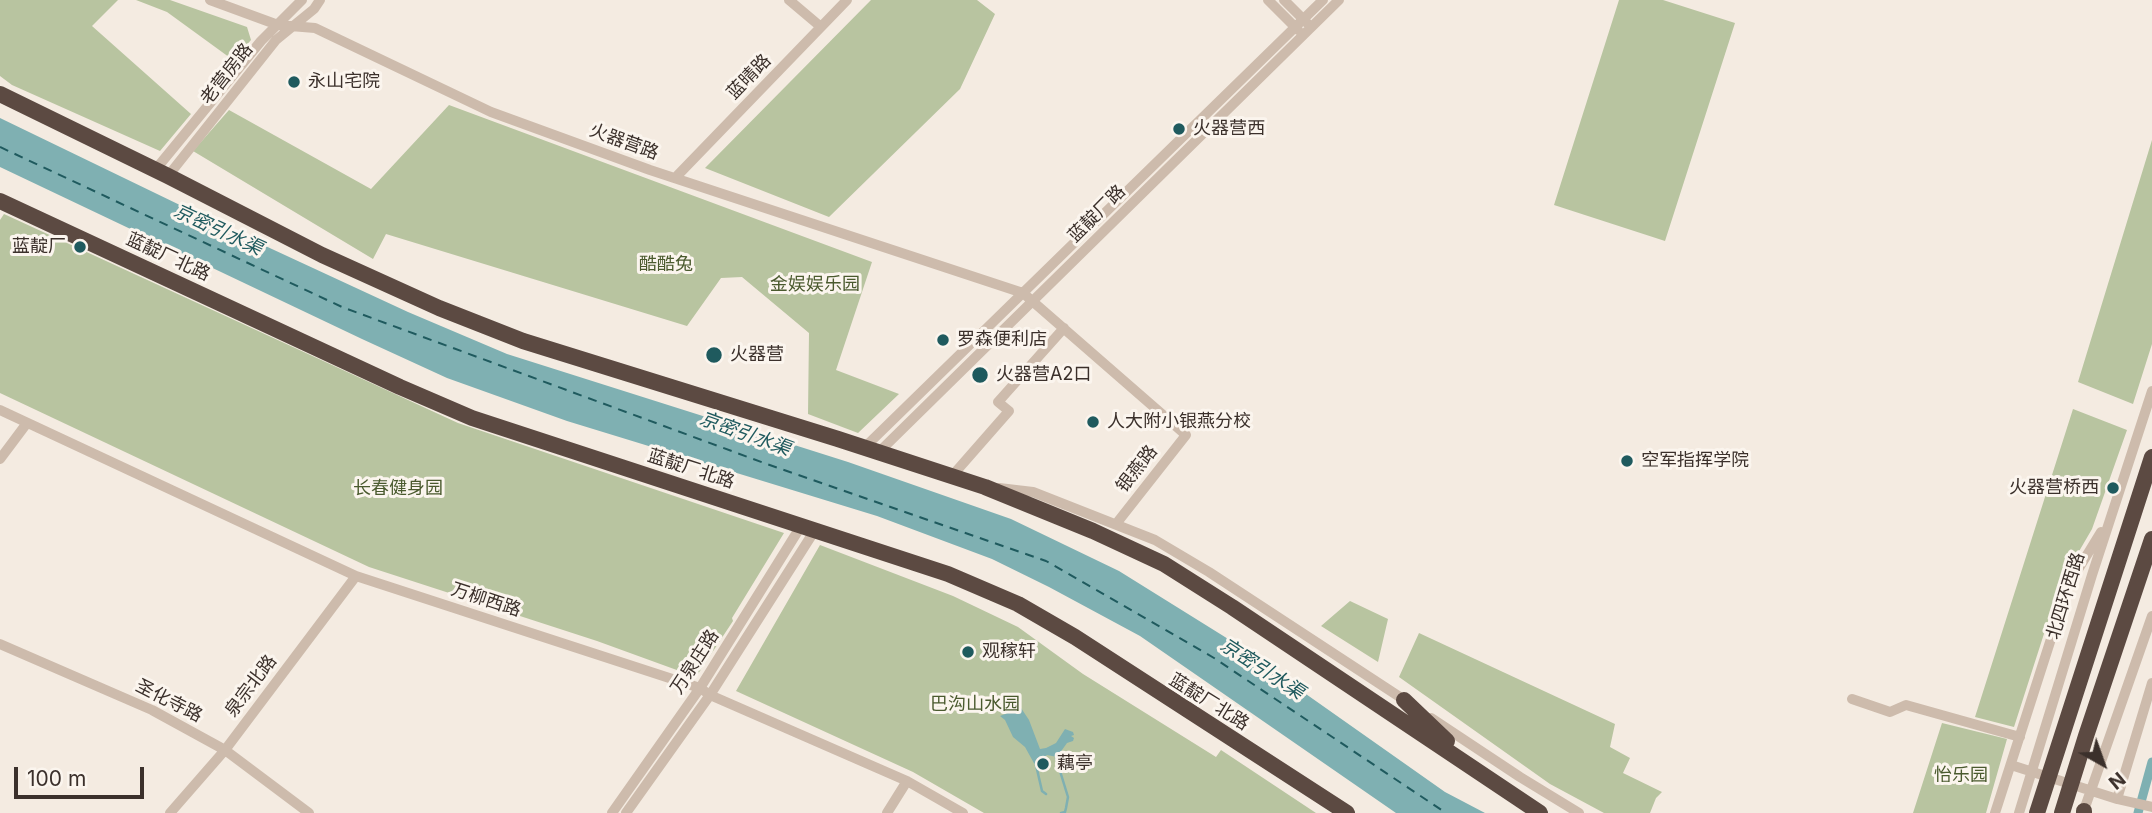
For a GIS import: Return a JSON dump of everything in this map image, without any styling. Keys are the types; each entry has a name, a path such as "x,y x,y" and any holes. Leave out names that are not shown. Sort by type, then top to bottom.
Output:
{"highway":[{"path":"0,94 162,172 321,255 463,318 523,341 985,487 1093,530 1164,564 1232,607 1539,813"},
{"name":"蓝靛厂北路","path":"0,201 471,418 948,574 1018,604 1347,813"},
{"path":"2037,813 2152,457"},
{"path":"2062,813 2085,736 2152,539"},
{"path":"1404,700 1482,773"}],"street":[{"name":"火器营路","path":"210,0 278,25 315,28 491,112 675,178 1023,293 1186,435"},
{"name":"老营房路","path":"162,172 261,41 302,0"},
{"name":"老营房路","path":"162,172 276,40 314,9 320,0"},
{"path":"789,0 821,27"},
{"name":"蓝晴路","path":"675,178 847,0"},
{"path":"1268,0 1303,28"},
{"path":"1284,0 1303,28"},
{"name":"蓝靛厂路","path":"872,450 1033,302 1303,28 1323,0"},
{"name":"蓝靛厂路","path":"872,450 1023,293 1303,28 1339,0"},
{"path":"952,476 1009,411 998,402 1064,328"},
{"name":"北四环西路","path":"2019,813 2152,391"},
{"name":"万柳西路","path":"0,410 356,576 705,691 907,781 963,813"},
{"path":"0,459 27,423"},
{"name":"银燕路","path":"1116,524 1186,435"},
{"path":"985,487 1033,492 1154,540 1209,572 1579,813"},
{"path":"1995,813 2068,586 2111,515"},
{"name":"万泉庄路","path":"626,813 808,528"},
{"name":"泉宗北路","path":"170,813 225,750 356,576"},
{"path":"2084,812 2152,616"},
{"name":"圣化寺路","path":"0,645 152,710 225,750 309,813"},
{"path":"2117,799 2152,683"},
{"name":"万泉庄路","path":"612,813 705,691"},
{"path":"1852,699 1890,712 1906,705 2020,737"},
{"path":"2011,765 2117,799 2152,807"},
{"path":"887,813 907,781"}],"green space":[{"path":"0,0 118,0 92,26 191,114 160,151 12,85 0,76"},
{"path":"136,0 170,0 247,27 251,40 233,60 167,12"},
{"path":"871,0 977,0 995,14 960,89 829,217 705,168"},
{"path":"1619,0 1663,0 1735,23 1665,241 1554,205"},
{"path":"449,105 872,262 836,370 899,394 858,433 808,414 809,333 742,277 721,278 687,326 386,234 373,259 193,151 229,110 371,189"},
{"path":"2152,140 2152,344 2133,404 2078,382"},
{"name":"长春健身园","path":"4,214 458,423 784,533 732,618 733,621 696,677 597,641 369,567 0,393 0,220"},
{"path":"2073,409 2127,430 2092,529 2060,584 2014,727 1975,717"},
{"name":"巴沟山水园","path":"820,545 953,596 1018,627 1083,674 1216,757 1221,750 1316,813 984,813 913,772 736,691"},
{"path":"1350,601 1388,619 1378,662 1321,626"},
{"path":"1419,633 1615,724 1610,747 1630,758 1623,773 1662,792 1656,798 1650,813 1604,813 1550,784 1399,677"},
{"name":"怡乐园","path":"1942,723 2007,739 1986,813 1913,813"}],"water":[{"name":"京密引水渠","path":"0,118 246,237 408,312 507,354 848,462 1011,519 1119,571 1225,637 1445,792 1485,813 1396,813 1140,636 992,559 877,516 567,421 447,378 362,339 0,167"},
{"path":"1021,708 1029,720 1040,749 1056,743 1065,729 1073,732 1073,741 1067,743 1057,757 1047,755 1035,765 1025,747 1013,737 1005,720 1000,716"}],"waterway":[{"path":"1056,758 1068,797 1065,812 1061,813"},
{"path":"2138,813 2152,762"},
{"path":"1036,765 1042,791 1046,794"}],"ferry route":[{"path":"0,147 342,307 764,463 1046,561 1214,658 1446,813"}],"place":[{"name":"永山宅院","path":"294,82"},
{"name":"火器营西","path":"1179,129"},
{"name":"蓝靛厂","path":"80,247"},
{"name":"罗森便利店","path":"943,340"},
{"name":"火器营","path":"714,355"},
{"name":"火器营A2口","path":"980,375"},
{"name":"人大附小银燕分校","path":"1093,422"},
{"name":"空军指挥学院","path":"1627,461"},
{"name":"火器营桥西","path":"2113,488"},
{"name":"观稼轩","path":"968,652"},
{"name":"藕亭","path":"1043,764"}],"park label":[{"name":"酷酷兔","path":"666,265"},
{"name":"金娱娱乐园","path":"815,285"}]}
